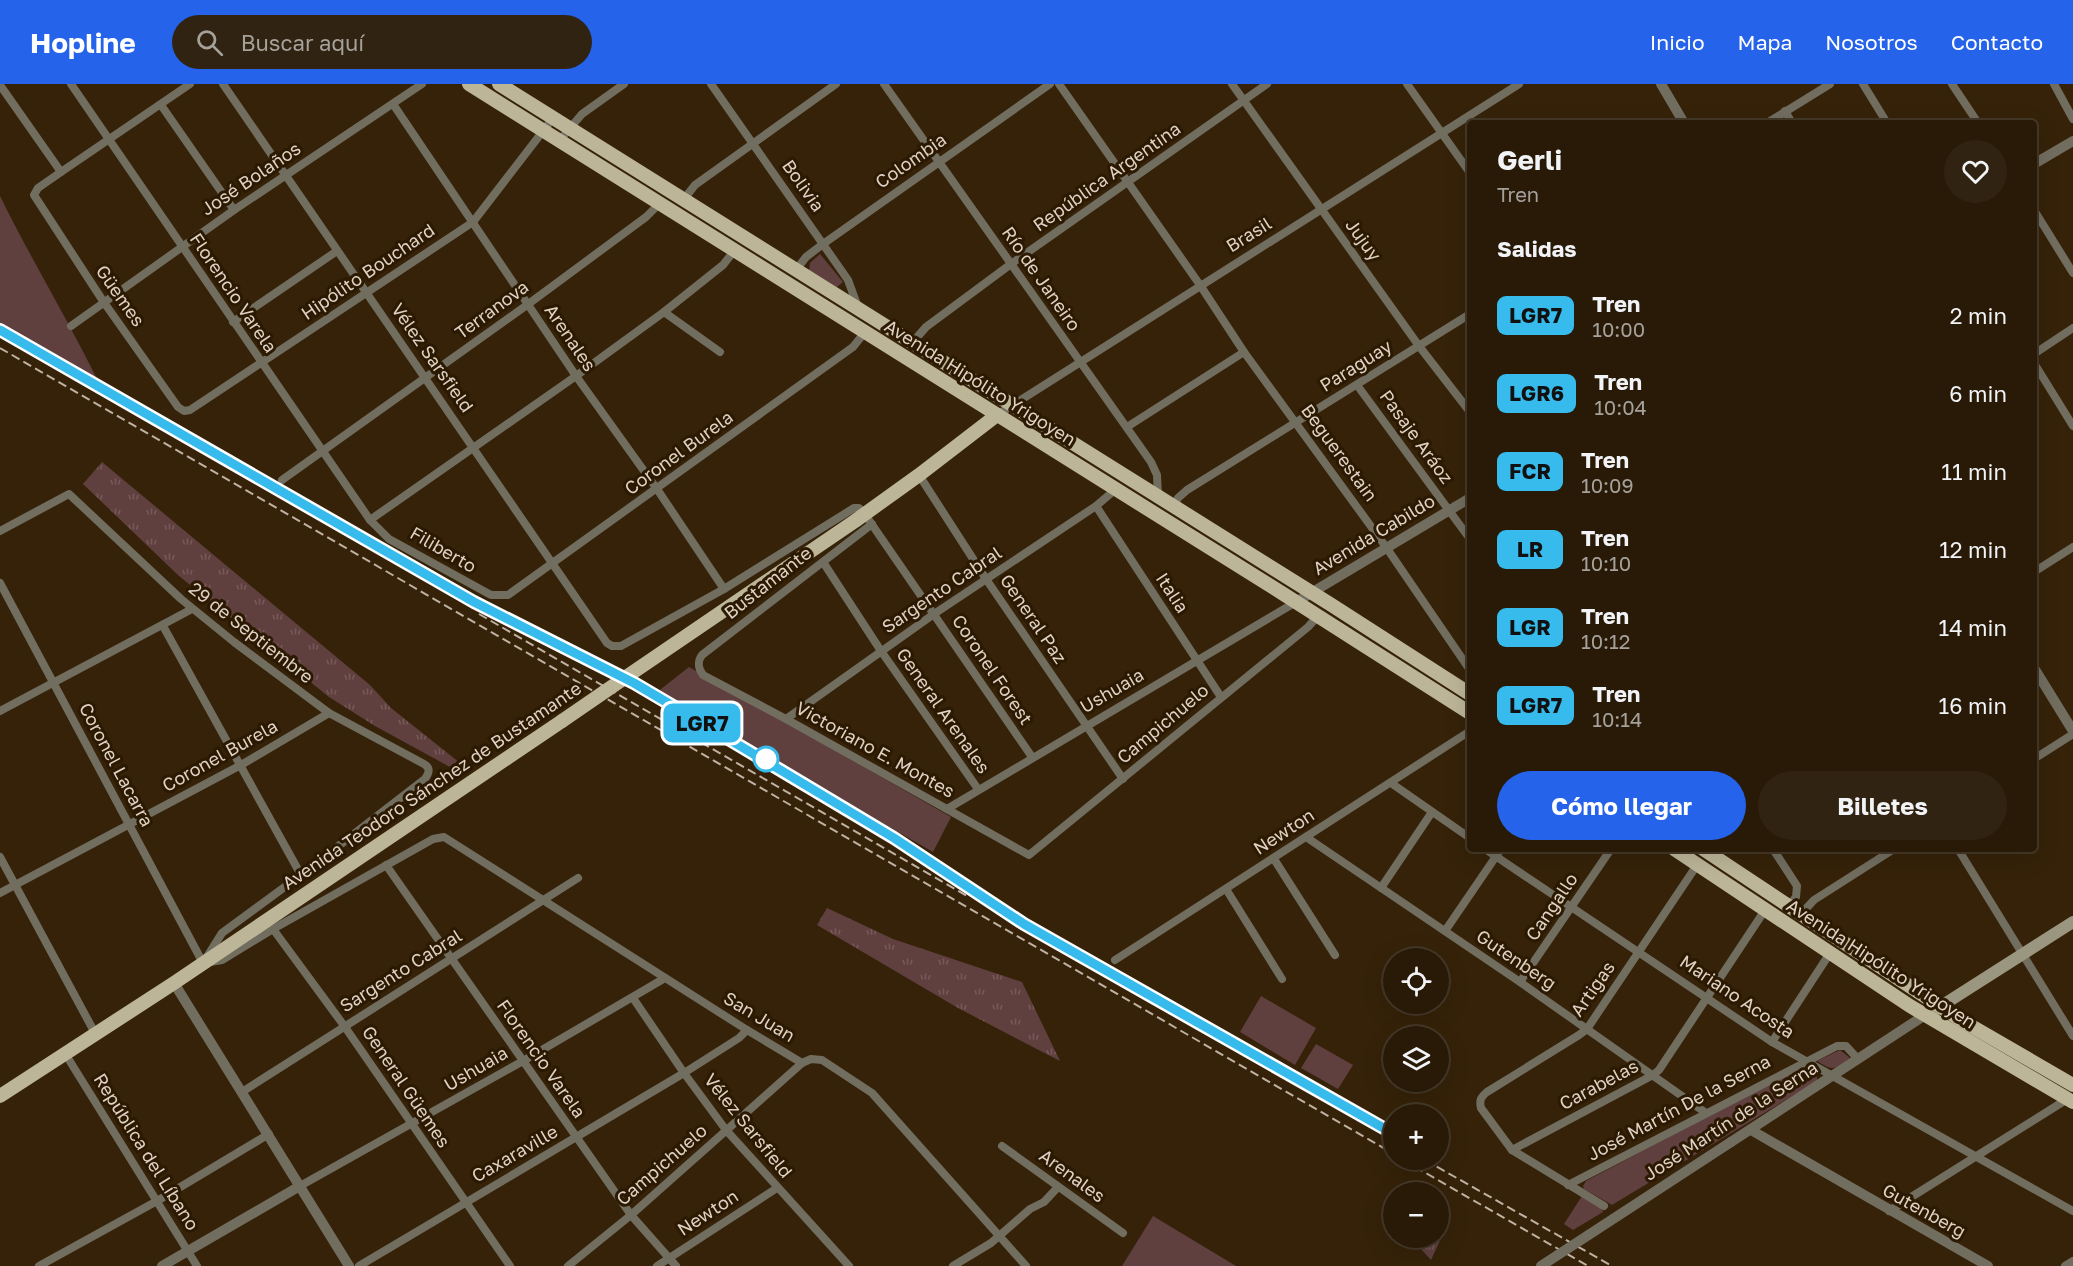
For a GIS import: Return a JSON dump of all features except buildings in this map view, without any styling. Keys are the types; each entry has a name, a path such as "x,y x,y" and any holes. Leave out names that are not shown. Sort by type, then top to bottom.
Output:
{"main road":[{"name":"Avenida Hipólito Yrigoyen","path":"469,84 1467,711"},
{"name":"Avenida Hipólito Yrigoyen","path":"500,84 516,88 553,117 1467,692"},
{"name":"Avenida Teodoro Sánchez de Bustamante","path":"0,1096 174,983 855,521 868,518 997,415"},
{"name":"Avenida Hipólito Yrigoyen","path":"1678,852 1925,1015 2071,1099"},
{"name":"Avenida Hipólito Yrigoyen","path":"1708,852 1941,1007 2073,1085"},
{"name":"José Martín de la Serna","path":"1925,1015 2024,955 2073,922"}],"street":[{"name":"Florencio Varela","path":"71,84 370,520"},
{"path":"0,85 61,171 190,84"},
{"name":"Vélez Sarsfield","path":"223,84 607,643 617,647 724,589"},
{"name":"José Bolaños","path":"71,326 234,210 422,84"},
{"path":"559,141 582,114 624,84"},
{"name":"Bolivia","path":"711,84 848,279 859,310"},
{"path":"684,199 695,185 836,84"},
{"name":"Río de Janeiro","path":"884,84 1151,462 1157,476 1158,498"},
{"name":"Colombia","path":"796,270 806,257 823,244 1050,84"},
{"name":"Beguerestain","path":"1059,84 1200,285 1244,352 1386,547 1467,666"},
{"name":"Jujuy","path":"1232,84 1419,346 1467,408"},
{"name":"República Argentina","path":"912,344 926,327 1011,264 1267,84"},
{"path":"1407,84 1467,169"},
{"name":"Brasil","path":"997,415 1519,84"},
{"path":"1661,84 1682,120"},
{"path":"1772,120 1830,84"},
{"path":"1863,84 1885,120"},
{"path":"1952,84 1976,120"},
{"path":"2054,84 2073,119"},
{"name":"Arenales","path":"393,104 527,305 657,489 724,589"},
{"path":"161,105 234,210"},
{"path":"1785,111 1790,120"},
{"name":"Hipólito Bouchard","path":"184,411 190,410 473,222 553,117"},
{"path":"2037,162 2073,141"},
{"name":"Güemes","path":"61,171 38,188 34,195 103,302 178,407 184,411"},
{"name":"Terranova","path":"282,480 527,305 646,217 659,204"},
{"path":"2037,215 2073,273"},
{"path":"233,322 337,251"},
{"path":"370,520 664,312 723,265 734,251"},
{"path":"664,312 720,352"},
{"name":"Paraguay","path":"1173,507 1178,498 1187,490 1467,316"},
{"path":"2037,352 2073,328"},
{"name":"Coronel Burela","path":"507,595 853,347 865,332"},
{"path":"1126,427 1244,352"},
{"path":"2037,368 2073,426"},
{"name":"Pasaje Aráoz","path":"1357,385 1467,535"},
{"name":"General Paz","path":"919,475 986,579 1123,779"},
{"name":"Sargento Cabral","path":"786,719 934,614 1096,506 1116,489"},
{"name":"29 de Septiembre","path":"0,531 69,494 192,609 329,713 427,766 429,773 425,779 301,875"},
{"name":"Avenida Cabildo","path":"1296,602 1467,500"},
{"name":"Italia","path":"1096,506 1195,661 1221,697"},
{"path":"724,589 854,508 859,508 868,518"},
{"name":"Bustamante","path":"703,675 698,665 702,655 823,562 868,518"},
{"name":"Coronel Forest","path":"868,518 1032,757"},
{"name":"Filiberto","path":"370,520 389,539 484,593 496,596 507,595"},
{"path":"2037,570 2073,547"},
{"name":"General Arenales","path":"823,562 881,651 978,789"},
{"name":"Coronel Lacarra","path":"0,583 203,963"},
{"name":"Ushuaia","path":"947,809 1296,602"},
{"path":"0,711 192,609"},
{"name":"Campichuelo","path":"1029,855 1308,627 1318,616"},
{"path":"163,626 301,875 222,933 203,963"},
{"path":"2037,673 2073,732 2037,757"},
{"name":"Victoriano E. Montes","path":"703,675 1029,855"},
{"name":"Coronel Burela","path":"0,893 241,765 329,713"},
{"name":"Newton","path":"1115,960 1467,733"},
{"path":"1391,783 1467,836"},
{"path":"1381,888 1432,812"},
{"name":"San Juan","path":"386,865 433,838 444,837 802,1063 811,1059 822,1060 872,1093 1026,1266"},
{"name":"Gutenberg","path":"1306,837 1520,982 1706,1113"},
{"name":"Cangallo","path":"1520,982 1609,852"},
{"path":"1775,852 1797,886 1796,897 1789,906"},
{"path":"1801,914 1814,900 1889,852"},
{"path":"1960,852 2073,1036"},
{"path":"1445,931 1499,853"},
{"name":"Mariano Acosta","path":"1499,853 1572,907 1772,1042 2073,1211"},
{"path":"0,857 96,1035"},
{"path":"1274,859 1335,955"},
{"name":"Florencio Varela","path":"386,865 631,1215 676,1266"},
{"path":"203,963 222,960 386,865"},
{"name":"Artigas","path":"1512,1150 1481,1108 1481,1097 1587,1029 1697,865"},
{"name":"Sargento Cabral","path":"243,1092 578,878"},
{"path":"1226,889 1282,979"},
{"name":"Carabelas","path":"1512,1150 1659,1070 1765,910"},
{"name":"General Güemes","path":"273,929 345,1027 510,1266"},
{"path":"1772,1042 1830,953"},
{"name":"Ushuaia","path":"300,1186 411,1125 665,978"},
{"path":"174,983 349,1266"},
{"name":"Vélez Sarsfield","path":"633,998 726,1130 849,1266"},
{"name":"José Martín de la Serna","path":"1542,1266 1925,1015"},
{"name":"Caxaraville","path":"358,1266 684,1073 739,1038 747,1030"},
{"name":"José Martín De la Serna","path":"1568,1185 1837,1046 1851,1049 1858,1059"},
{"name":"República del Líbano","path":"66,1055 197,1266"},
{"name":"Campichuelo","path":"568,1266 631,1215 802,1063"},
{"path":"1889,1211 2071,1099"},
{"name":"Gutenberg","path":"1751,1130 1988,1266"},
{"path":"39,1266 157,1201 269,1134"},
{"name":"Arenales","path":"1002,1146 1123,1233"},
{"path":"1512,1150 1604,1206"},
{"path":"162,1266 300,1186"},
{"path":"953,1266 991,1243 1030,1209 1044,1202 1058,1187"},
{"name":"Newton","path":"657,1266 777,1188"},
{"path":"2065,1266 2073,1261"}],"green space":[{"path":"0,196 74,334 98,381 0,325"},
{"path":"820,254 843,282 837,287 809,270 810,263"},
{"path":"102,462 370,685 391,708 460,763 450,767 375,726 329,697 179,576 83,484"},
{"path":"689,667 951,817 933,852 656,693"},
{"path":"827,908 893,939 1022,982 1060,1061 958,1008 817,925"},
{"path":"1261,996 1316,1028 1295,1065 1240,1032"},
{"path":"1316,1044 1353,1065 1338,1089 1301,1068"},
{"path":"1840,1050 1850,1058 1837,1067 1827,1067 1817,1061"},
{"path":"1803,1066 1817,1074 1817,1081 1612,1205 1584,1189 1586,1181"},
{"path":"1582,1196 1603,1212 1573,1230 1564,1224"},
{"path":"1153,1216 1236,1266 1122,1266"},
{"path":"1420,1248 1437,1248 1431,1260"}],"railway":[{"path":"0,330 474,602 634,683 765,759 894,838 1024,924 1383,1128"},
{"path":"0,348 1383,1148"},
{"path":"479,614 967,896"},
{"path":"1420,1170 1588,1266"},
{"path":"1443,1170 1612,1266"}],"train":[{"name":"LGR7","path":"0,330 474,602 634,683 765,759 894,838 1024,924 1383,1128"}]}
